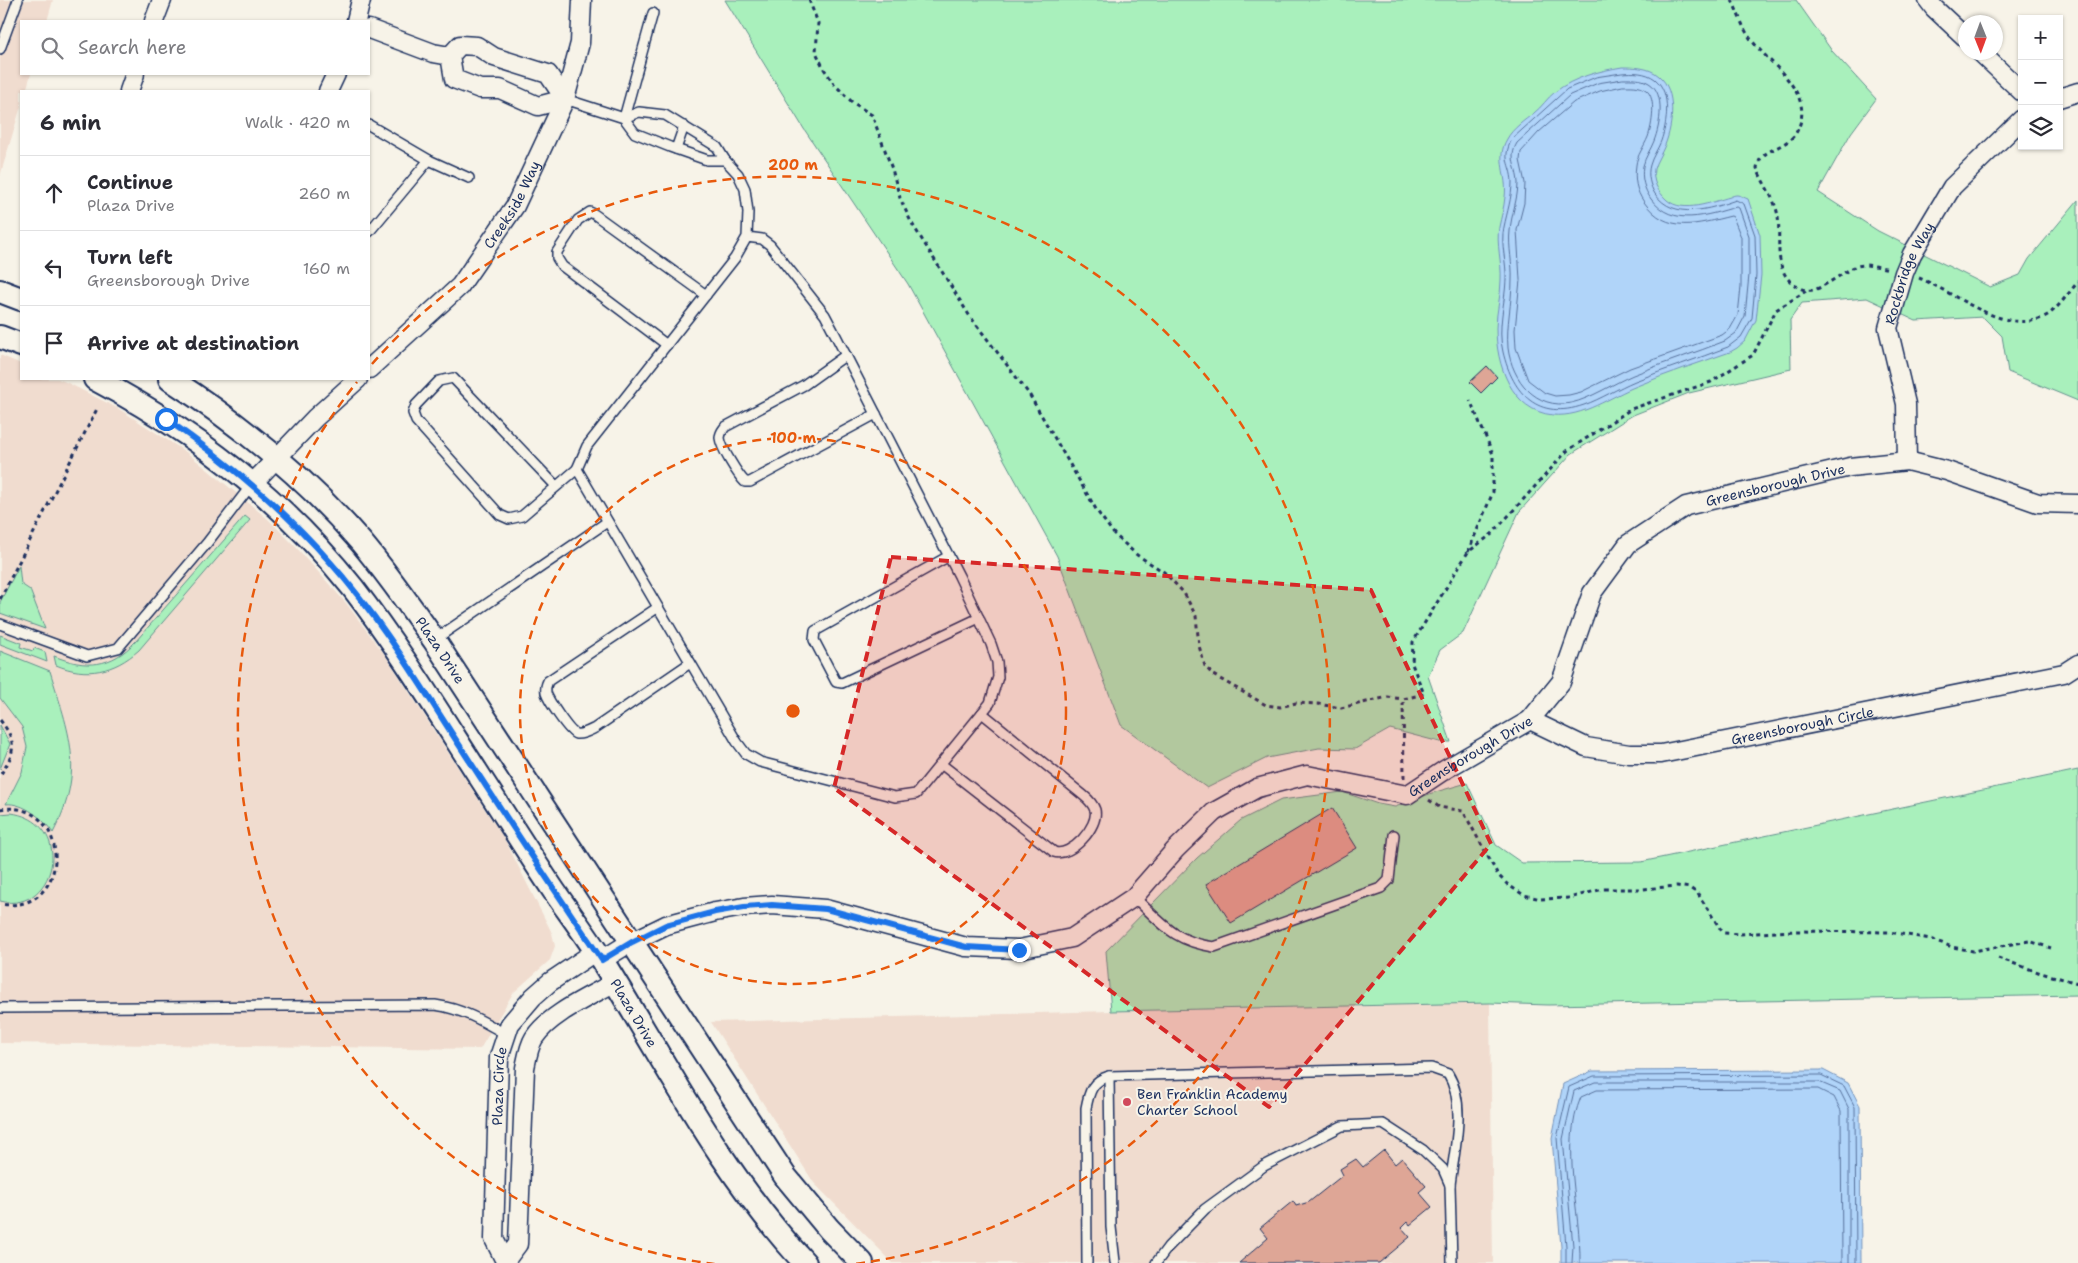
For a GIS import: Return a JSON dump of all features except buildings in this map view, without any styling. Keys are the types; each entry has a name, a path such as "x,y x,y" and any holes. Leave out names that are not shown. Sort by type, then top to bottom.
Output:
{"street":[{"path":"154,20 162,0"},
{"path":"356,20 361,0"},
{"name":"Creekside Way","path":"370,368 460,286 515,206 565,99 580,43 582,0"},
{"path":"1928,0 1958,30"},
{"path":"370,29 433,53 450,56"},
{"path":"460,45 477,46 494,57 548,74 565,99 538,106 500,89 480,89 454,79 450,56 460,45"},
{"path":"1988,60 2018,88"},
{"path":"129,90 135,75"},
{"path":"328,90 336,75"},
{"path":"2063,97 2078,92"},
{"name":"Rockbridge Way","path":"1908,461 1906,404 1888,328 1904,273 1912,254 1952,187 2018,123"},
{"path":"0,291 20,300"},
{"path":"0,336 20,345"},
{"name":"Plaza Drive","path":"97,380 166,419 199,442 252,484 310,539 352,588 376,619 599,956 684,1098 725,1160 768,1221 806,1263"},
{"name":"Plaza Drive","path":"171,380 221,414 310,489 360,541 405,598 785,1176 829,1229 862,1263"},
{"path":"252,484 275,458 357,380"},
{"name":"Greensborough Drive","path":"599,956 666,925 744,907 772,905 826,909 966,947 1019,950 1072,938 1134,897 1175,850 1214,812 1257,788 1307,775 1406,795 1530,720 1561,682 1592,594 1628,544 1686,506 1850,467 1908,461 1947,471 2038,503 2078,504"},
{"name":"Greensborough Circle","path":"1530,720 1586,747 1629,754 1661,754 2064,674 2078,664"},
{"name":"Plaza Circle","path":"599,956 533,997 510,1024 498,1056 494,1239 506,1262 518,1244 524,1068 534,1037 559,1014 615,982"}],"lane":[{"path":"0,49 18,0"},
{"path":"624,118 653,13"},
{"path":"565,99 624,118 635,133 676,149 707,160 725,160"},
{"path":"556,486 453,378 439,381 416,405 413,413 416,421 500,515 509,519 522,516 576,469 587,446 735,258 747,237 748,212 745,189 738,174 725,160 717,147 665,115 639,112 624,118"},
{"path":"370,126 429,160 469,178"},
{"path":"676,149 684,126"},
{"path":"370,231 429,160"},
{"path":"667,345 562,266 557,258 557,252 578,220 590,212 594,214 706,295"},
{"path":"576,469 737,742 746,754 760,762 895,797 916,794 990,704 998,677 997,662 979,618 846,355 824,315 770,245 762,239 747,237"},
{"path":"846,355 804,385 725,427 721,433 720,440 740,477 745,482 750,482 876,414"},
{"path":"0,624 87,656 118,648 207,543 252,484"},
{"path":"434,640 607,522"},
{"path":"949,556 816,631 814,640 836,682 842,683 979,618"},
{"path":"657,608 548,681 546,687 547,694 569,730 576,734 584,733 595,728 690,663"},
{"path":"941,764 1054,852 1060,854 1072,850 1094,824 1095,810 1091,802 982,713"},
{"path":"1134,897 1171,933 1194,944 1214,947 1381,888 1389,880 1394,835"},
{"path":"0,1008 435,1004 454,1007 471,1014 507,1035"},
{"path":"1087,1263 1086,1108 1093,1085 1099,1079 1119,1075 1431,1068 1448,1074 1457,1094 1456,1128 1450,1184 1452,1263"},
{"path":"1109,1076 1111,1228 1115,1262"},
{"path":"1156,1263 1168,1247 1205,1209 1264,1166 1342,1126 1383,1124 1423,1150 1443,1169 1450,1184"}],"path":[{"path":"809,0 818,23 816,52 835,84 852,102 872,116 892,169 900,198 911,222 969,315 1029,394 1097,512 1114,534 1137,555 1164,572 1184,593 1196,616 1200,652 1205,666 1213,675 1266,705 1280,707 1296,703 1341,708 1388,697 1403,699 1424,694 1412,664 1413,642 1468,552 1493,492 1493,454 1470,400"},
{"path":"1732,0 1750,38 1791,85 1800,99 1800,121 1797,132 1780,148 1762,156 1757,168 1778,216 1779,256 1782,270 1789,281 1806,291"},
{"path":"1468,552 1492,534 1567,450 1631,409 1711,382 1753,355 1776,310 1806,291 1826,284 1856,265 1867,264 1904,273 1933,283 1967,305 2019,322 2050,313 2078,282"},
{"path":"0,599 98,407"},
{"path":"1403,699 1403,770 1406,795 1426,798 1439,807 1463,811 1498,875 1508,885 1524,895 1541,898 1569,898 1603,889 1643,890 1677,886 1690,888 1698,894 1723,933 1795,931 1889,932 1931,939 1952,947 1973,951 2029,941 2051,948"},
{"path":"0,720 12,737 13,744 8,764 0,775"},
{"path":"0,809 19,810 34,816 46,827 54,842 57,858 54,874 45,888 32,899 18,904 0,904"},
{"path":"1998,958 2078,983"}],"highlighted area":[{"path":"891,557 1371,590 1491,844 1269,1107 834,788"}],"shaded area":[{"path":"0,0 53,0 47,20 20,20 20,75 31,75 26,90 20,90 20,109 0,176"},
{"path":"0,355 20,364 20,380 60,380 68,383 119,409 186,452 268,519 295,546 346,603 387,658 506,842 552,933 555,946 550,960 513,993 480,1049 0,1043"},
{"name":"Ben Franklin Academy Charter School","path":"1490,1003 1493,1263 893,1263 814,1183 711,1022 1111,1011"}],"green space":[{"path":"725,0 1796,0 1832,51 1876,99 1851,133 1818,192 1878,231 1990,287 2020,275 2029,259 2078,200 2078,401 2008,372 2002,336 1983,317 1916,321 1867,298 1802,303 1790,320 1791,369 1689,393 1633,415 1571,454 1519,512 1463,633 1440,650 1428,676 1451,742 1440,742 1390,729 1355,749 1319,748 1267,758 1207,788 1121,725 1057,556 908,284 804,129"},
{"path":"245,516 250,520 139,650 120,663 100,671 79,671 56,665 54,656 77,663 98,664 117,657 127,650"},
{"path":"19,566 21,584 30,590 45,629 0,613 0,602"},
{"path":"0,635 21,643 20,647 33,651 34,648 45,652 47,662 0,644"},
{"path":"0,651 50,671 63,714 68,733 72,770 63,810 53,833 32,812 13,804 6,804 22,772 27,747 22,727 0,698"},
{"path":"0,725 10,744 0,769"},
{"path":"2078,770 2078,995 1548,1005 1490,1003 1111,1011 1106,951 1197,858 1241,820 1281,800 1342,792 1378,804 1395,807 1432,793 1467,783 1496,845 1522,863 1641,862"},
{"path":"11,813 32,820 45,833 51,848 51,866 45,882 35,894 19,902 0,901 0,814"}],"water":[{"path":"1622,67 1636,67 1651,71 1665,82 1669,90 1672,109 1670,128 1665,145 1654,169 1656,186 1664,197 1674,204 1689,207 1735,195 1748,199 1760,235 1761,275 1756,320 1745,341 1730,352 1649,381 1586,410 1564,415 1538,412 1526,405 1509,384 1499,356 1497,342 1496,328 1501,280 1498,233 1504,205 1505,189 1502,153 1507,139 1512,132 1537,111 1555,92 1570,82 1587,75"},
{"path":"1823,1070 1848,1083 1860,1106 1861,1263 1561,1263 1552,1138 1563,1084 1592,1071"}],"place":[{"name":"Ben Franklin Academy Charter School","path":"1127,1102"}],"route":[{"path":"166,419 199,442 252,484 310,539 333,564 376,619 401,655 553,889 602,960 645,934 666,925 715,912 772,905 826,909 966,947 1019,950"}]}
